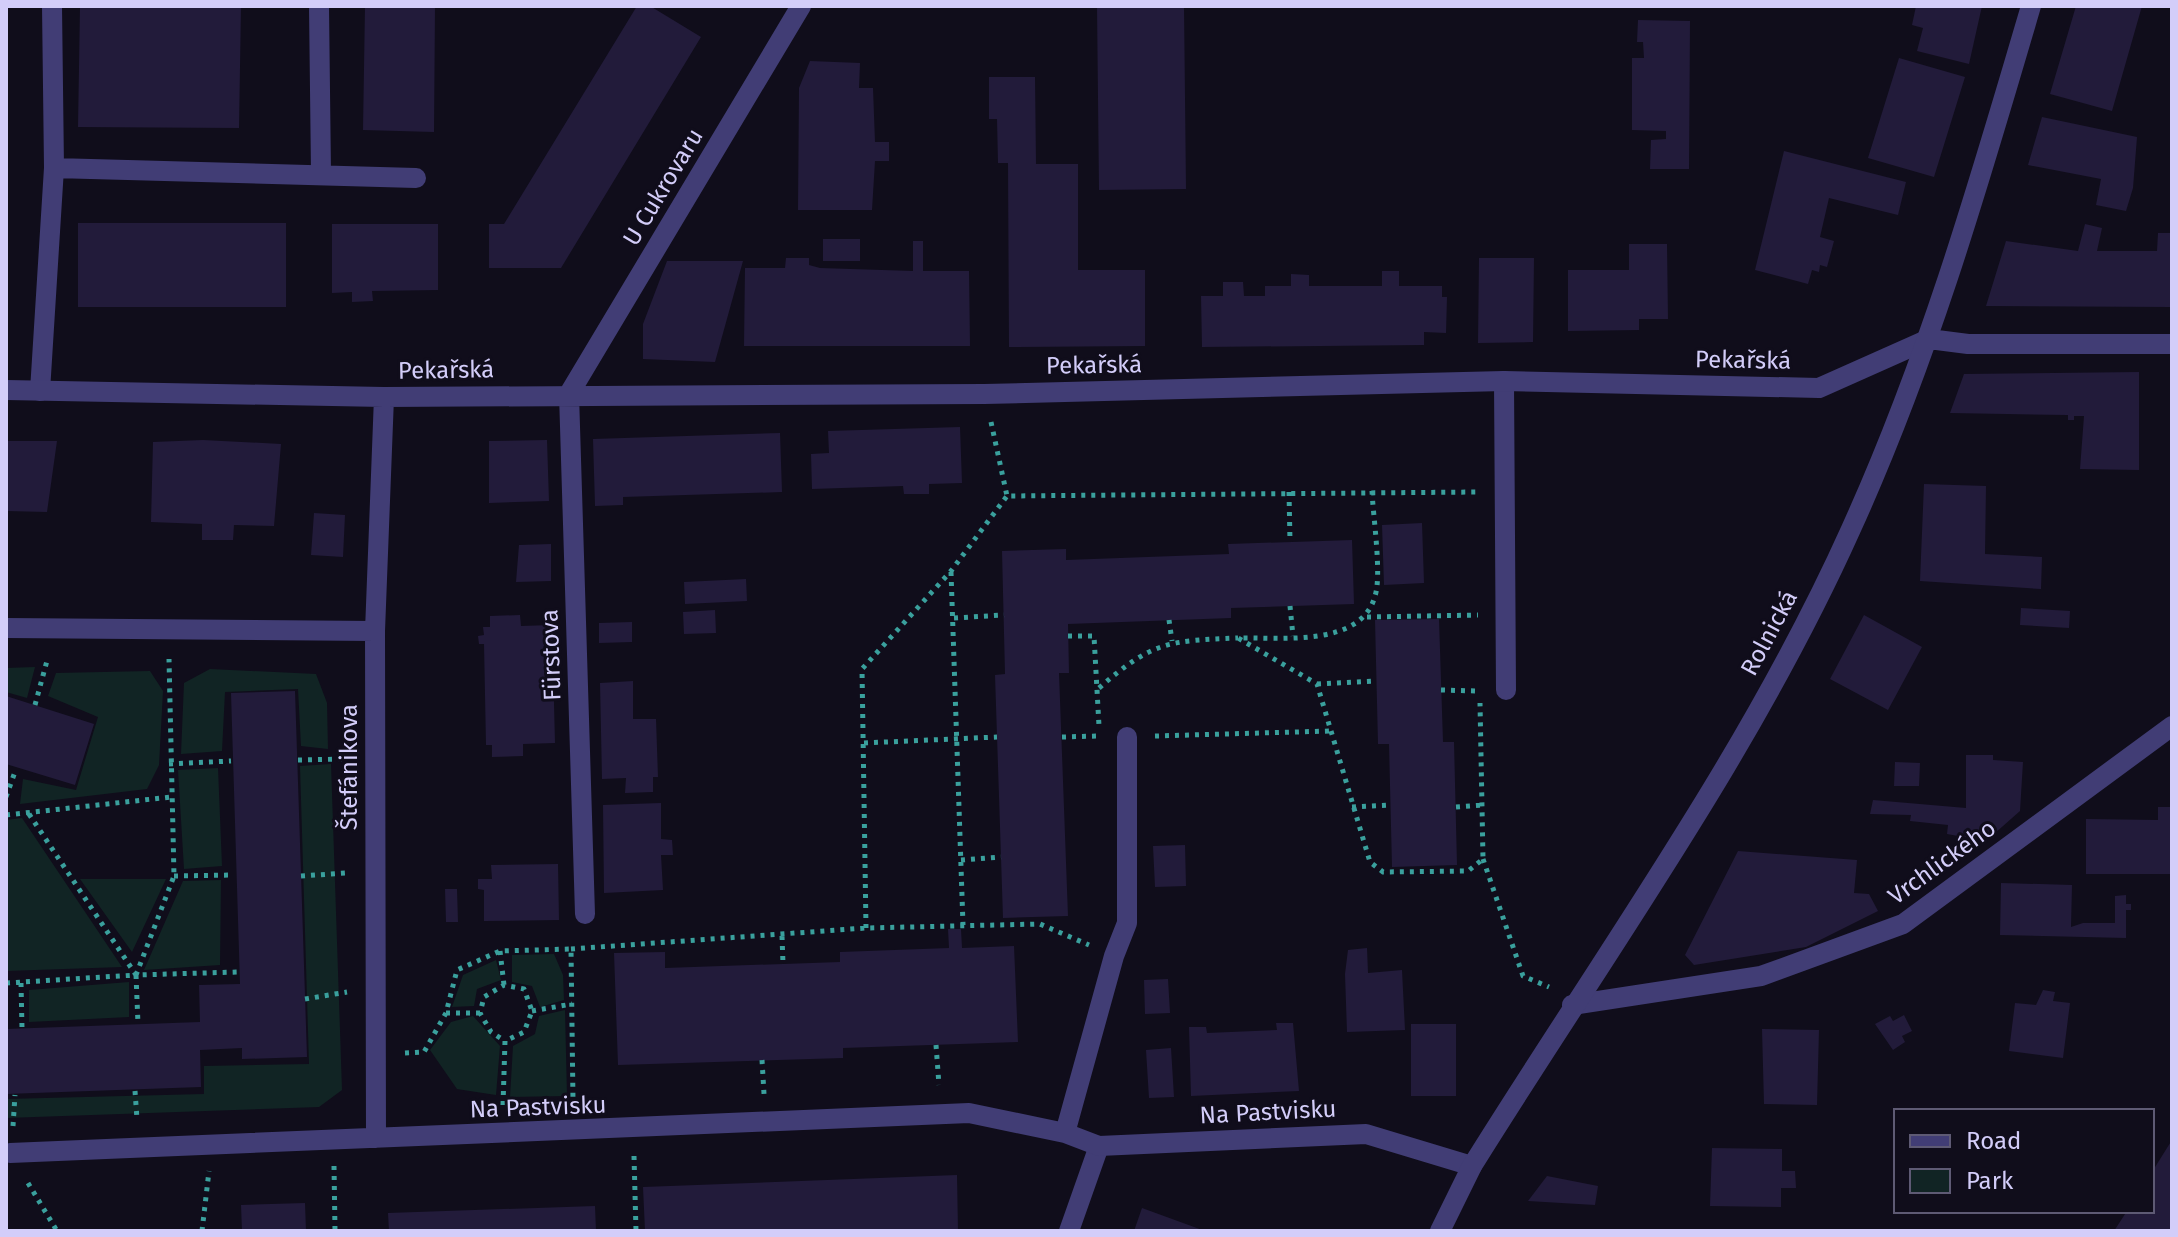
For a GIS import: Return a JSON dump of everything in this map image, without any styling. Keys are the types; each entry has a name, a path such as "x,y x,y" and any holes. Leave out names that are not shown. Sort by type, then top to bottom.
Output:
{"street":[{"path":"40,391 54,168 52,6"},
{"path":"319,6 321,174"},
{"name":"U Cukrovaru","path":"569,394 801,6"},
{"name":"Rolnická","path":"1440,1231 1472,1166 1724,771 1792,649 1851,529 1929,339 2031,6"},
{"path":"54,168 416,178"},
{"path":"1929,339 1968,344 2172,344"},
{"name":"Pekařská","path":"6,390 384,397 984,394 1504,381 1819,388 1929,339"},
{"path":"1504,381 1506,690"},
{"name":"Fürstova","path":"569,394 585,914"},
{"name":"Štefánikova","path":"376,1138 375,631 384,397"},
{"path":"6,628 375,631"},
{"name":"Vrchlického","path":"1574,1002 1761,976 1903,924 2172,726"},
{"path":"1065,1133 1114,956 1127,923 1127,737"},
{"name":"Na Pastvisku","path":"10,1153 573,1132 969,1113 1065,1133 1099,1146 1366,1134 1472,1166"},
{"path":"1069,1231 1099,1146"}],"path":[{"path":"866,928 862,669 951,571 1007,496 984,394"},
{"path":"1007,496 1372,491 1504,493"},
{"path":"1367,617 1377,594 1372,491"},
{"path":"1289,492 1290,542"},
{"path":"951,571 963,925"},
{"path":"1290,606 1293,636"},
{"path":"1098,689 1130,661 1172,641 1340,632 1367,617 1506,614"},
{"path":"954,618 1004,615"},
{"path":"1169,620 1172,641"},
{"path":"35,705 48,663 48,628"},
{"path":"138,1024 136,975 174,876 169,764 169,630"},
{"path":"1068,636 1094,636 1099,736"},
{"path":"1238,638 1317,684 1376,681"},
{"path":"1317,684 1370,862 1383,872 1468,871 1483,859"},
{"path":"1479,691 1483,859 1523,976 1574,1002"},
{"path":"1062,737 1330,731"},
{"path":"864,743 997,737"},
{"path":"298,760 375,758"},
{"path":"169,764 231,761"},
{"path":"6,797 16,769"},
{"path":"6,815 171,797"},
{"path":"1352,807 1391,805"},
{"path":"1456,807 1483,805"},
{"path":"29,814 136,975"},
{"path":"961,860 1001,857"},
{"path":"301,876 375,871"},
{"path":"174,876 234,875"},
{"path":"376,1055 424,1052 446,1013 457,970 500,951 782,936 866,928 1040,924 1114,956"},
{"path":"782,936 783,964"},
{"path":"571,949 573,1132"},
{"path":"500,951 504,985"},
{"path":"6,983 237,972"},
{"path":"21,983 22,1028"},
{"path":"504,985 524,989 532,1011 524,1032 505,1041 491,1032 480,1013 484,997 504,985"},
{"path":"305,999 376,988"},
{"path":"532,1011 572,1004"},
{"path":"446,1013 480,1013"},
{"path":"502,1134 505,1041"},
{"path":"936,1045 942,1114"},
{"path":"634,1129 636,1231"},
{"path":"334,1141 335,1231"},
{"path":"202,1231 211,1146"},
{"path":"10,1153 57,1231"}],"green space":[{"path":"35,667 27,698 6,692 6,668"},
{"path":"210,669 316,674 327,703 328,749 301,746 298,689 225,692 222,751 181,754 184,683"},
{"path":"150,671 163,691 159,765 147,789 20,804 23,779 76,790 98,717 48,696 56,673"},
{"path":"331,764 342,1090 319,1107 6,1118 6,1099 204,1094 204,1066 309,1064 300,766"},
{"path":"218,768 222,866 184,869 178,770"},
{"path":"22,818 122,967 6,971 6,820"},
{"path":"80,879 166,879 132,952"},
{"path":"221,880 220,965 144,970 183,881"},
{"path":"554,954 563,975 564,1000 540,1007 532,986 512,982 512,955"},
{"path":"496,960 501,980 477,989 474,1006 452,1007 463,975"},
{"path":"129,982 129,1017 29,1022 29,990"},
{"path":"565,1010 567,1096 510,1097 513,1046 535,1034 539,1016"},
{"path":"473,1016 500,1046 496,1095 457,1089 430,1050 451,1022"}],"building":[{"path":"80,6 241,6 239,128 78,127"},
{"path":"365,6 435,6 434,132 363,130"},
{"path":"637,6 650,6 701,37 561,268 489,268 489,224 504,224"},
{"path":"1097,6 1184,6 1186,189 1099,190"},
{"path":"1916,6 1982,6 1969,64 1917,51 1923,28 1912,25"},
{"path":"2076,6 2142,6 2112,111 2050,94"},
{"path":"1638,20 1690,21 1689,169 1650,169 1651,140 1666,139 1666,131 1632,130 1632,58 1644,58 1643,42 1637,42"},
{"path":"1899,58 1965,77 1934,177 1868,158"},
{"path":"810,61 860,63 859,88 873,88 875,142 889,142 889,161 875,161 872,210 798,210 799,88"},
{"path":"989,77 1035,77 1036,164 1078,164 1078,270 1145,270 1145,346 1009,347 1008,163 998,163 997,119 989,119"},
{"path":"2042,117 2137,137 2133,188 2126,211 2096,205 2101,179 2028,165"},
{"path":"1784,151 1906,182 1898,215 1829,198 1820,237 1834,241 1827,267 1820,265 1819,272 1812,270 1808,284 1755,270"},
{"path":"78,223 286,223 286,307 78,307"},
{"path":"332,224 438,224 438,290 372,291 373,301 352,302 352,292 332,293"},
{"path":"2085,224 2102,228 2097,251 2157,251 2158,233 2172,233 2172,307 1986,306 2006,241 2078,251"},
{"path":"823,239 860,239 860,261 823,261"},
{"path":"913,241 923,241 923,271 969,271 970,346 744,346 745,268 785,268 786,258 809,258 809,265 820,268 913,271"},
{"path":"1629,244 1667,244 1668,319 1639,319 1639,330 1568,331 1568,270 1629,270"},
{"path":"1479,258 1534,258 1533,342 1478,343"},
{"path":"667,261 743,261 715,362 643,359 643,324"},
{"path":"1382,271 1399,271 1399,286 1442,286 1442,297 1447,297 1446,333 1424,332 1424,345 1202,347 1201,296 1223,296 1223,282 1243,282 1244,296 1265,296 1265,286 1291,286 1291,274 1309,275 1309,286 1382,286"},
{"path":"2139,372 2139,470 2080,469 2084,416 2074,416 2074,420 2068,420 2068,415 1950,413 1964,374"},
{"path":"960,427 962,483 929,484 929,494 904,494 903,486 812,489 811,454 829,453 828,431"},
{"path":"780,433 782,492 623,497 623,505 595,506 593,439"},
{"path":"203,440 281,444 274,526 234,525 233,540 202,540 202,524 151,522 153,442"},
{"path":"547,440 549,501 489,503 489,441"},
{"path":"6,441 57,441 47,512 6,511"},
{"path":"1924,484 1986,486 1985,554 2042,557 2041,589 1920,581"},
{"path":"314,513 345,515 343,557 311,555"},
{"path":"1422,523 1424,583 1384,585 1382,525"},
{"path":"1352,540 1354,604 1231,608 1231,618 1068,624 1069,673 1059,673 1068,916 1003,918 995,675 1005,674 1002,551 1066,549 1066,560 1229,554 1228,544"},
{"path":"551,544 551,581 516,582 519,545"},
{"path":"746,579 747,601 685,604 684,582"},
{"path":"2021,608 2070,611 2069,628 2020,625"},
{"path":"715,610 716,633 684,634 683,612"},
{"path":"520,615 521,626 552,625 555,743 523,744 523,756 492,757 492,745 486,745 484,644 479,644 478,636 484,635 483,627 490,627 490,616"},
{"path":"1864,615 1922,647 1888,710 1830,679"},
{"path":"1439,619 1443,742 1454,742 1457,865 1392,867 1389,744 1378,744 1375,620"},
{"path":"632,622 632,642 599,643 599,623"},
{"path":"633,681 633,719 656,719 658,777 653,777 653,792 625,793 626,778 602,779 600,683"},
{"path":"295,691 307,1057 242,1059 242,1048 200,1050 201,1087 6,1094 6,1029 200,1022 199,985 240,984 231,693"},
{"path":"6,696 94,724 75,785 6,764"},
{"path":"1966,755 1993,755 1993,760 2023,762 2020,811 1986,841 1947,834 1948,825 1910,821 1911,815 1870,814 1873,800 1966,808"},
{"path":"1895,762 1920,763 1919,786 1894,786"},
{"path":"661,803 661,839 672,840 673,855 661,855 663,890 604,893 603,805"},
{"path":"2158,807 2172,807 2172,874 2086,874 2086,819 2158,820"},
{"path":"1185,845 1186,886 1155,887 1153,846"},
{"path":"1738,851 1857,860 1854,893 1869,894 1878,911 1806,947 1694,965 1685,955"},
{"path":"558,864 559,920 484,921 484,890 478,889 478,879 492,879 491,865"},
{"path":"2001,883 2072,885 2071,927 2083,923 2115,923 2115,896 2126,895 2126,904 2131,904 2131,910 2126,910 2126,938 2000,935"},
{"path":"445,889 457,889 458,922 446,922"},
{"path":"948,929 961,929 962,948 1014,946 1018,1042 843,1048 843,1058 618,1065 614,953 665,952 665,968 840,962 840,952 949,948"},
{"path":"1367,948 1368,973 1402,970 1405,1030 1347,1032 1345,974 1348,950"},
{"path":"1168,979 1170,1013 1145,1014 1144,980"},
{"path":"2043,990 2055,992 2053,1001 2070,1003 2063,1058 2009,1051 2015,1003 2036,1005"},
{"path":"1904,1015 1912,1031 1902,1036 1905,1042 1893,1050 1875,1024 1890,1016 1893,1021"},
{"path":"1276,1023 1293,1023 1299,1091 1191,1096 1189,1027 1206,1027 1207,1033 1277,1030"},
{"path":"1411,1024 1456,1024 1456,1096 1411,1096"},
{"path":"1762,1029 1819,1030 1817,1105 1764,1104"},
{"path":"1171,1048 1174,1097 1149,1098 1146,1050"},
{"path":"2172,1140 2172,1231 2114,1231 2126,1213 2154,1213 2154,1169"},
{"path":"1712,1148 1782,1149 1782,1171 1795,1171 1796,1188 1781,1188 1781,1207 1710,1206"},
{"path":"957,1175 958,1231 645,1231 643,1187"},
{"path":"1547,1176 1598,1186 1595,1205 1528,1201"},
{"path":"305,1203 306,1231 242,1231 241,1205"},
{"path":"595,1206 596,1231 389,1231 388,1213"},
{"path":"1142,1208 1205,1231 1134,1231"}]}
